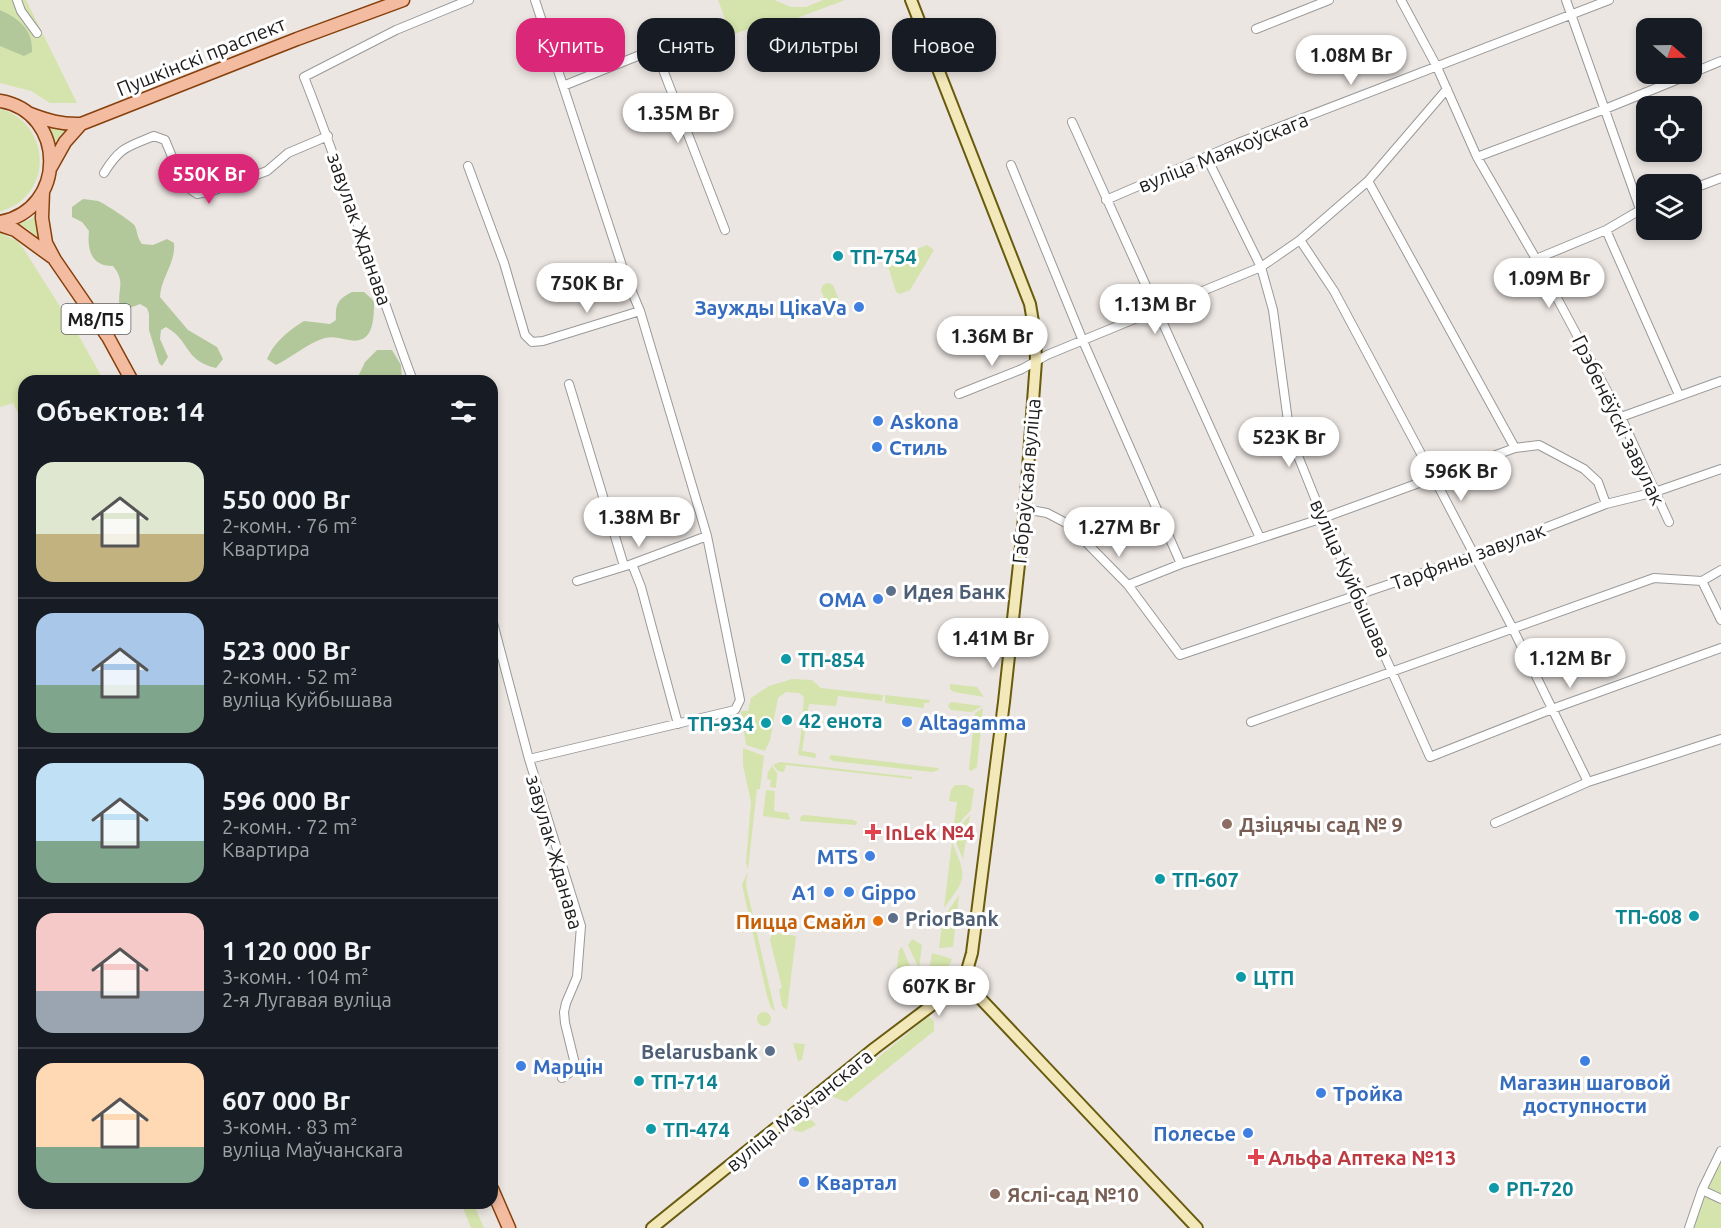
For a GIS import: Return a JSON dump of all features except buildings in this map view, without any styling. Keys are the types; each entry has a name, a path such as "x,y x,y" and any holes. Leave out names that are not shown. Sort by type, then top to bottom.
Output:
{"main road":[{"name":"Пушкінскі праспект","path":"81,124 403,0"},
{"name":"Габраўская вуліца","path":"912,0 1030,304 1035,334 1036,361 1025,509 1004,702 974,942 963,981"},
{"path":"0,101 17,106 48,121 66,125 81,124"},
{"name":"М8/П5","path":"28,113 40,126 49,146 50,168 43,191 42,218 46,242 55,260 108,337 129,375"},
{"path":"50,168 65,142 81,124"},
{"name":"М8/П5","path":"0,224 27,210 43,191"},
{"name":"М8/П5","path":"0,224 15,230 55,260"},
{"path":"963,981 1197,1228"},
{"name":"вуліца Маўчанскага","path":"652,1228 963,981"},
{"path":"498,1203 509,1228"}],"street":[{"path":"17,0 21,11 37,33"},
{"name":"завулак Жданава","path":"411,375 328,136 304,77 396,30 469,0"},
{"path":"529,759 735,710 740,700 707,536 640,311 625,275 535,0"},
{"path":"1256,29 1329,0"},
{"name":"Грэбенёўскі завулак","path":"1401,0 1437,67 1477,157 1536,259 1621,417 1669,522"},
{"path":"1566,0 1636,190"},
{"name":"вуліца Маякоўскага","path":"1106,200 1238,143 1609,0"},
{"path":"563,86 655,49 724,230"},
{"path":"1702,69 1721,61"},
{"path":"1477,157 1665,84"},
{"path":"959,394 1261,267 1300,240 1368,181 1446,89"},
{"path":"1072,122 1260,538"},
{"path":"104,173 120,150 154,136 165,140 184,185 197,194 204,193 267,171 288,153 328,136"},
{"name":"вуліца Куйбышава","path":"1207,158 1261,267 1273,309 1290,436 1323,518 1430,757 1552,709"},
{"path":"1011,165 1083,341 1181,564"},
{"path":"468,166 504,263 525,336 532,342 543,341 640,311"},
{"path":"1702,185 1721,178"},
{"path":"1368,181 1515,448"},
{"path":"1536,259 1606,230 1636,212"},
{"path":"1606,230 1679,395"},
{"path":"1300,240 1334,291 1434,478 1588,782"},
{"path":"1621,417 1721,381"},
{"path":"569,384 628,565 641,587 678,724"},
{"path":"1025,509 1047,513 1068,524 1128,585 1181,564 1323,518 1515,448 1539,445 1584,469 1598,482 1606,504"},
{"name":"Тарфяны завулак","path":"1128,585 1180,655 1473,556 1606,504 1655,492 1721,469"},
{"path":"577,581 707,536"},
{"path":"1251,722 1654,578 1702,581 1721,570"},
{"path":"1702,581 1721,620"},
{"name":"завулак Жданава","path":"498,642 529,759 581,926 577,977 564,1012 576,1068 562,1078"},
{"path":"1552,709 1721,648"},
{"path":"1495,823 1588,782 1721,739"},
{"path":"1689,1228 1702,1190 1721,1151"},
{"path":"1702,1190 1721,1198"}],"green space":[{"path":"0,0 26,0 77,103 50,103 31,91 0,83"},
{"path":"718,0 774,0 791,7 806,7 823,0 845,0 797,18 747,18 747,30 735,34 735,18 725,18"},
{"path":"0,10 14,17 28,31 32,52 24,56 0,46"},
{"path":"0,109 25,123 33,134 40,160 33,187 19,203 0,212"},
{"path":"48,126 64,129 75,126 56,150"},
{"path":"83,199 101,202 129,221 135,226 142,244 153,245 167,239 174,243 173,257 160,297 188,330 217,347 223,359 216,368 198,360 180,338 166,327 161,330 160,339 168,357 162,366 159,363 149,330 147,308 140,304 127,309 120,308 120,282 117,272 113,266 95,260 90,250 89,231 82,222 72,217 72,207"},
{"path":"37,213 43,243 19,224 31,219"},
{"path":"0,233 17,241 23,248 101,375 18,375 18,413 13,403 0,407"},
{"path":"927,245 934,250 910,290 900,294 896,292 888,266 892,259"},
{"path":"828,283 833,285 843,310 836,317 831,315 821,290 823,285"},
{"path":"352,292 364,292 374,301 373,323 368,335 363,339 325,338 312,343 276,365 267,359 273,347 282,337 304,321 330,324 336,320 338,303"},
{"path":"377,350 392,350 401,365 402,375 359,375 365,362"},
{"path":"792,679 812,680 821,688 883,695 882,701 838,696 836,706 809,704 806,721 802,720 804,697 799,693 786,692 778,698 770,740 765,751 746,745 741,711 748,711 751,698 769,686"},
{"path":"950,684 977,687 984,697 954,692 950,689"},
{"path":"885,695 930,700 929,703 924,703 924,708 885,703"},
{"path":"951,702 982,706 972,712 951,710 948,706"},
{"path":"983,708 977,767 971,771 969,769 975,713"},
{"path":"802,726 806,726 802,751 815,753 815,758 798,755"},
{"path":"743,748 764,756 760,789 757,789 748,870 746,862 751,802 743,765"},
{"path":"831,755 938,768 939,770 932,772 833,761 829,758"},
{"path":"780,762 912,777 912,779 786,765 784,772 778,771 773,765"},
{"path":"772,766 777,773 776,788 770,787 771,780 767,779"},
{"path":"955,785 966,785 974,789 971,810 953,830 957,802 949,801 951,790"},
{"path":"766,790 775,791 774,811 788,813 790,820 763,816"},
{"path":"970,815 963,859 955,835"},
{"path":"801,816 857,822 856,825 800,821"},
{"path":"952,842 960,863 962,877 957,890 944,908"},
{"path":"748,872 746,886 775,1011 771,1008 767,996 742,885"},
{"path":"959,895 953,947 939,948 943,918"},
{"path":"772,932 796,936 787,1010 782,1006 779,989 782,988 770,940"},
{"path":"912,939 922,945 919,969 908,945"},
{"path":"902,947 914,975 894,992 899,950"},
{"path":"932,953 952,959 939,976 928,984 922,983 929,972"},
{"path":"764,1012 769,1014 771,1019 769,1024 764,1026 759,1024 757,1019 759,1014"},
{"path":"929,1016 934,1021 934,1031 846,1102 831,1096"},
{"path":"793,1043 805,1044 802,1060 798,1061"},
{"path":"807,1118 816,1125 802,1132 795,1131 792,1127"},
{"path":"1721,1160 1721,1228 1692,1228 1713,1174"},
{"path":"463,1209 476,1209 484,1228 471,1228"}],"place":[{"name":"ТП-754","path":"838,256"},
{"name":"Заужды ЦікаVа","path":"859,307"},
{"name":"Askona","path":"878,421"},
{"name":"Стиль","path":"877,447"},
{"name":"Идея Банк","path":"891,591"},
{"name":"ОМА","path":"878,599"},
{"name":"ТП-854","path":"786,659"},
{"name":"42 енота","path":"787,720"},
{"name":"Altagamma","path":"907,722"},
{"name":"ТП-934","path":"766,723"},
{"name":"Дзіцячы сад № 9","path":"1227,824"},
{"name":"InLek №4","path":"873,832"},
{"name":"MTS","path":"870,856"},
{"name":"ТП-607","path":"1160,879"},
{"name":"A1","path":"829,892"},
{"name":"Gippo","path":"849,892"},
{"name":"ТП-608","path":"1694,916"},
{"name":"PriorBank","path":"893,918"},
{"name":"Пицца Смайл","path":"878,921"},
{"name":"ЦТП","path":"1241,977"},
{"name":"Belarusbank","path":"770,1051"},
{"name":"Магазин шаговой доступности","path":"1585,1061"},
{"name":"Марцін","path":"521,1066"},
{"name":"ТП-714","path":"639,1081"},
{"name":"Тройка","path":"1321,1093"},
{"name":"ТП-474","path":"651,1129"},
{"name":"Полесье","path":"1248,1133"},
{"name":"Альфа Аптека №13","path":"1256,1157"},
{"name":"Квартал","path":"804,1182"},
{"name":"РП-720","path":"1494,1188"},
{"name":"Яслі-сад №10","path":"995,1194"}]}
